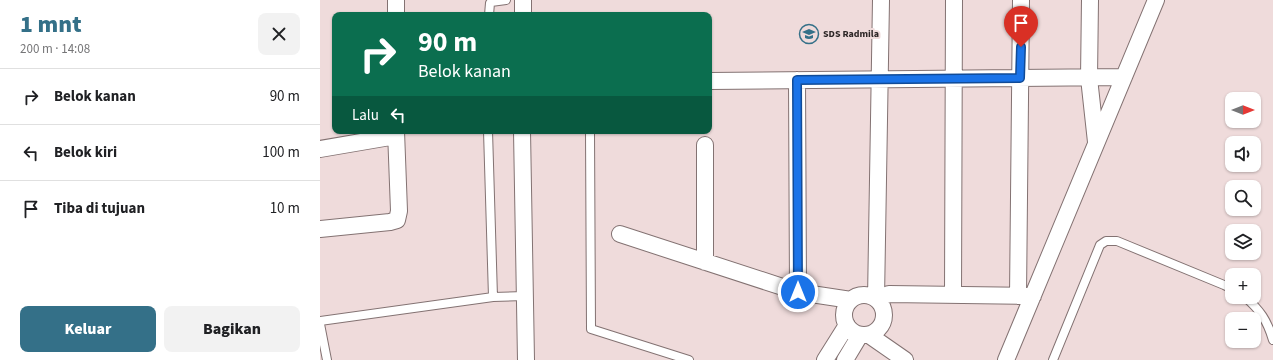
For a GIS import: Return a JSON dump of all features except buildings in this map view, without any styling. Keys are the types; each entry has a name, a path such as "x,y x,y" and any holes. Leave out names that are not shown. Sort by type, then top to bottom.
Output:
{"street":[{"path":"396,0 396,12"},
{"path":"523,0 523,12"},
{"path":"876,299 881,0"},
{"path":"953,295 954,0"},
{"path":"1021,0 1020,78 1026,296"},
{"path":"1090,0 1089,78 1096,144"},
{"path":"1006,360 1026,296 1096,144 1156,0"},
{"path":"712,81 1124,77"},
{"path":"797,80 798,292"},
{"path":"320,149 396,134 399,212 397,220 390,222 320,229"},
{"path":"522,134 526,360"},
{"path":"705,145 705,262"},
{"path":"620,234 798,292 851,300"},
{"path":"876,299 889,294 1026,296"},
{"path":"845,360 865,335 877,331 882,324 884,315 882,306 876,299 868,296 859,296 851,300 846,307 844,316 846,325 852,331 865,335 905,360"},
{"path":"825,360 846,325"}],"lane":[{"path":"489,12 491,2 506,0"},
{"path":"488,134 493,297"},
{"path":"590,134 591,329 689,360"},
{"path":"1053,360 1100,246 1106,241 1117,241 1225,286"},
{"path":"327,360 320,323 493,297 525,296"},
{"path":"1253,304 1268,324 1273,340"}],"place":[{"name":"SDS Radmila","path":"809,34"}],"route":[{"path":"798,292 797,80 1020,78 1021,47"}]}
